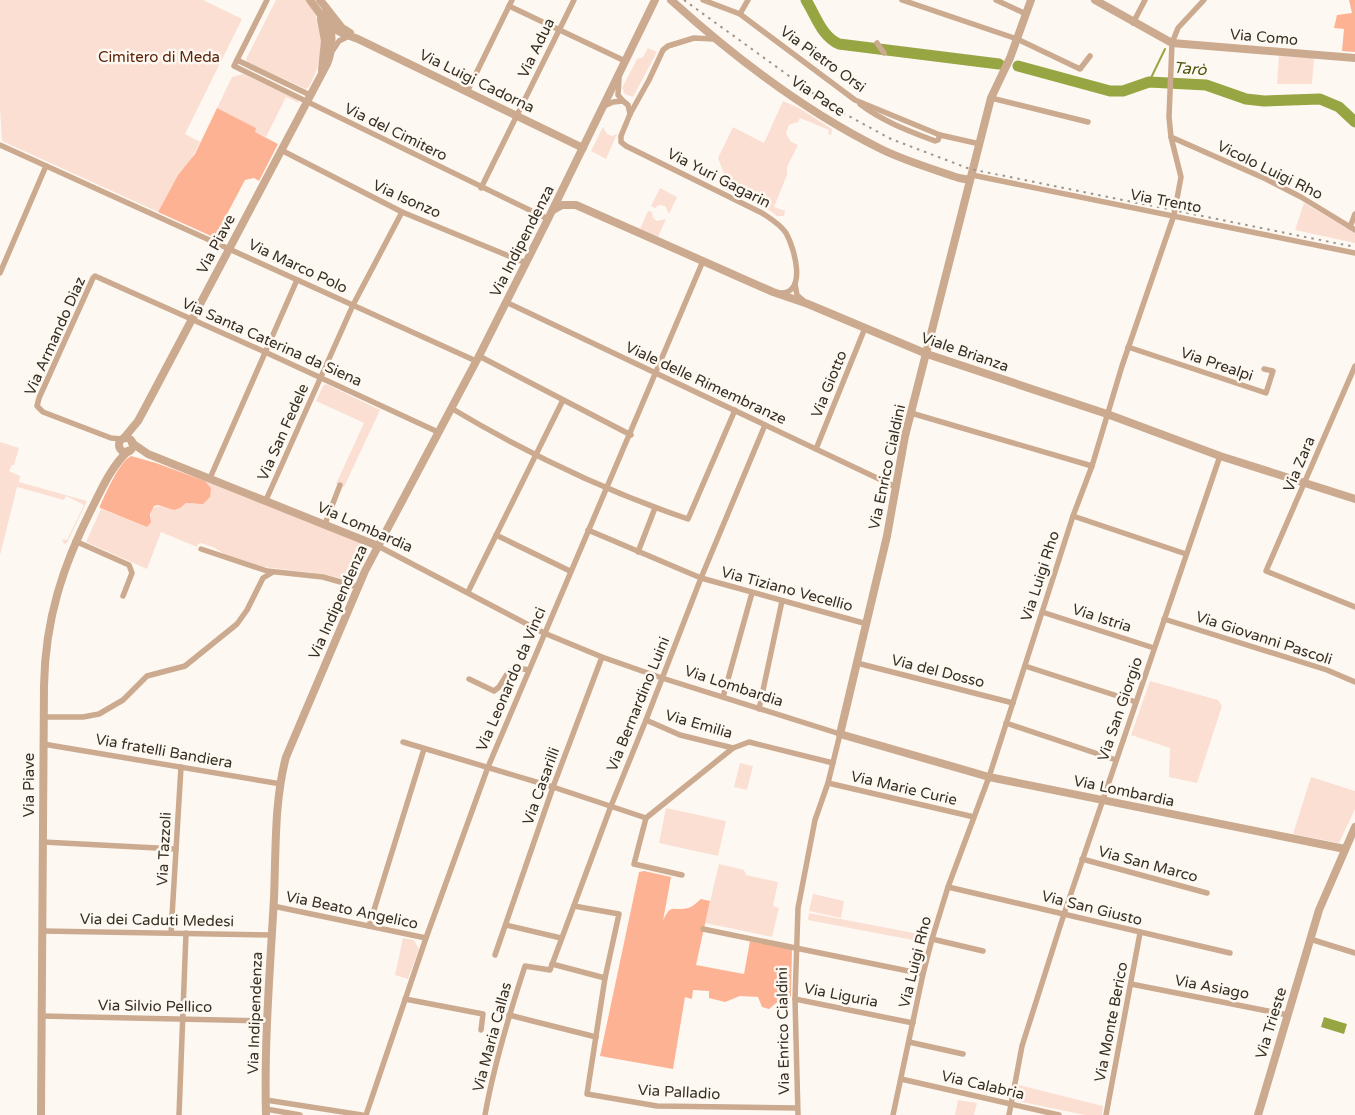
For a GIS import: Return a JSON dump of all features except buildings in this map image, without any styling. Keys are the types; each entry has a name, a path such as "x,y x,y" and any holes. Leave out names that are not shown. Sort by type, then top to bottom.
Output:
{"street":[{"path":"237,60 267,0"},
{"name":"Via Luigi Cadorna","path":"310,0 355,38"},
{"name":"Via Luigi Cadorna","path":"320,0 322,10 331,27 583,148"},
{"name":"Via Adua","path":"481,188 574,0"},
{"name":"Via Indipendenza","path":"266,1112 267,1020 281,784 290,748 358,588 378,546 526,263 655,0"},
{"name":"Via Pace","path":"671,0 713,39 829,121 882,150 959,178 971,177"},
{"name":"Via Pietro Orsi","path":"703,0 740,14 855,100 939,137 980,144"},
{"path":"740,14 748,0"},
{"path":"902,0 1017,39 1080,69 1090,56"},
{"path":"996,0 1026,14"},
{"name":"Via Enrico Cialdini","path":"798,1112 795,999 798,908 815,820 833,763 887,536 911,413 991,98 1032,0"},
{"path":"1133,23 1145,0"},
{"path":"1097,2 1172,43 1178,28 1204,0"},
{"path":"467,92 510,3 559,30 625,61"},
{"name":"Via Piave","path":"319,78 323,64 325,44 322,10"},
{"name":"Via Piave","path":"331,27 331,54"},
{"name":"Via Piave","path":"41,1115 44,664 47,641 59,590 75,541 113,468 130,446 138,421 331,54 339,40 346,37 355,38"},
{"path":"630,114 666,48 694,38 713,39"},
{"path":"877,42 884,53"},
{"name":"Via Como","path":"1172,43 1355,58"},
{"name":"Via Luigi Rho","path":"894,1115 923,974 948,887 989,777 1073,516 1092,466 1128,347 1174,215 1181,184 1171,137 1169,117 1172,43"},
{"name":"Via del Cimitero","path":"308,98 234,66 237,60 481,188 548,219"},
{"name":"Via Indipendenza","path":"625,61 620,74 618,95 628,105 630,114"},
{"path":"991,98 1088,122"},
{"path":"602,107 613,102 623,101"},
{"name":"Via Yuri Gagarin","path":"630,114 620,136 621,142 625,146 762,213 774,221 785,233 792,247 796,265 795,281"},
{"name":"Vicolo Luigi Rho","path":"1171,137 1266,179 1301,197 1352,229"},
{"path":"1176,156 1183,143"},
{"name":"Via Marco Polo","path":"0,145 353,306 477,358 631,434"},
{"name":"Via Isonzo","path":"281,150 402,212 526,263"},
{"path":"0,273 46,166"},
{"name":"Via Trento","path":"971,177 1174,215 1355,253"},
{"name":"Viale Brianza","path":"563,189 566,198 576,205 773,292 808,304 927,354 1107,414 1220,456 1355,499"},
{"path":"552,211 559,206 576,205"},
{"name":"Via San Fedele","path":"266,500 353,306 402,212"},
{"path":"1352,229 1355,214"},
{"name":"Via Leonardo da Vinci","path":"366,1115 426,938 488,767 703,261"},
{"name":"Via Santa Caterina da Siena","path":"95,276 321,377 438,432"},
{"name":"Via Armando Diaz","path":"95,276 92,278 37,406 43,412 121,442"},
{"path":"210,478 298,280"},
{"path":"773,292 788,292 794,286 795,281"},
{"path":"795,281 798,295 808,304"},
{"name":"Viale delle Rimembranze","path":"506,302 896,487"},
{"name":"Via Giotto","path":"816,449 866,328"},
{"name":"Via Prealpi","path":"1128,347 1266,393 1273,371 1264,368"},
{"name":"Via Zara","path":"1355,366 1266,571 1355,607"},
{"path":"468,592 564,400"},
{"path":"451,408 536,454 607,489 688,519 735,410"},
{"path":"911,413 1092,466"},
{"name":"Via Piave","path":"113,468 121,442 138,421"},
{"name":"Via Bernardino Luini","path":"552,964 611,806 701,578 765,425"},
{"path":"127,438 130,446 123,451 121,442 127,438"},
{"name":"Via Lombardia","path":"130,446 378,546 544,633 602,657 662,678 840,734 989,777 1345,850"},
{"name":"Via San Giorgio","path":"1009,1115 1022,1046 1064,914 1220,456"},
{"path":"325,524 340,485"},
{"path":"638,552 655,508"},
{"path":"1073,516 1186,554"},
{"name":"Via Tiziano Vecellio","path":"588,530 701,578 866,624"},
{"path":"496,535 570,572"},
{"path":"75,541 129,565 132,573 123,596"},
{"path":"202,549 273,572 323,577 358,588"},
{"path":"44,716 83,717 99,714 123,700 147,676 186,666 236,624 247,610 263,578 273,572"},
{"path":"723,697 752,593"},
{"path":"759,709 782,601"},
{"name":"Via Istria","path":"1042,612 1154,648"},
{"name":"Via Giovanni Pascoli","path":"1164,619 1327,670 1355,682"},
{"name":"Via Casarilli","path":"495,955 553,787 602,657"},
{"name":"Via del Dosso","path":"857,663 1013,703"},
{"path":"1025,666 1136,702"},
{"path":"468,679 494,691 499,688 509,671 518,668 529,670"},
{"name":"Via Emilia","path":"646,720 680,734 734,748 749,742 833,763"},
{"path":"1006,723 1116,760"},
{"path":"403,742 553,787 646,818"},
{"name":"Via fratelli Bandiera","path":"43,744 281,784"},
{"path":"682,875 634,864 646,818 734,748"},
{"path":"369,926 424,749"},
{"name":"Via Tazzoli","path":"172,933 181,767"},
{"name":"Via Marie Curie","path":"828,783 974,817"},
{"name":"Via Trieste","path":"1258,1115 1319,910 1355,827"},
{"path":"43,842 176,849"},
{"name":"Via San Marco","path":"1082,859 1207,893"},
{"name":"Via San Giusto","path":"948,887 1230,953"},
{"name":"Via Beato Angelico","path":"273,906 426,938"},
{"path":"508,1015 596,1037 605,978 619,914 574,906"},
{"path":"506,925 562,938"},
{"name":"Via Enrico Cialdini","path":"703,929 796,947"},
{"name":"Via dei Caduti Medesi","path":"42,931 272,935"},
{"path":"179,1115 186,933"},
{"name":"Via Monte Berico","path":"1106,1115 1140,933"},
{"path":"932,939 983,951"},
{"path":"1310,940 1355,953"},
{"path":"796,947 923,974"},
{"path":"552,964 605,978"},
{"name":"Via Maria Callas","path":"485,1115 508,1015 525,966 550,970 552,964"},
{"name":"Via Asiago","path":"1131,984 1288,1015"},
{"path":"405,999 483,1014 480,1030"},
{"name":"Via Liguria","path":"795,999 913,1022"},
{"name":"Via Silvio Pellico","path":"41,1016 267,1020"},
{"name":"Via Palladio","path":"596,1037 587,1094 657,1106 798,1112"},
{"path":"909,1042 963,1054"},
{"name":"Via Calabria","path":"901,1079 1059,1115"},
{"path":"266,1100 362,1115"},
{"path":"266,1112 300,1115"}],"green space":[{"name":"Cimitero di Meda","path":"0,0 203,0 242,19 185,134 200,142 191,160 178,175 158,212 2,141 0,108"},
{"path":"276,0 306,0 318,22 321,32 321,53 309,87 306,89 247,62 246,59"},
{"path":"648,48 657,52 633,97 625,94 622,88 637,59 643,57"},
{"path":"1279,56 1314,58 1312,84 1277,84"},
{"path":"243,74 298,99 299,103 286,97 266,137 254,132 256,128 217,108 232,77"},
{"path":"783,101 799,108 832,129 831,135 828,134 829,130 800,118 798,122 789,125 786,133 790,141 798,145 787,167 787,175 774,207 785,211 784,216 777,216 722,186 726,179 718,158 733,127 764,143"},
{"path":"603,127 607,134 612,136 617,134 606,159 591,151"},
{"path":"660,188 677,197 669,214 665,206 659,205 655,208 651,206"},
{"path":"1304,203 1355,233 1355,243 1295,230"},
{"path":"648,211 652,212 653,218 657,221 666,219 658,237 640,229"},
{"path":"326,384 380,410 344,487 336,484 364,423 316,401 323,386"},
{"path":"0,442 19,448 14,465 12,465 9,471 20,476 19,482 87,501 67,543 64,544 62,539 67,540 84,505 66,496 64,500 17,487 0,555"},
{"path":"205,481 366,544 368,552 355,579 350,581 323,574 263,567 224,554 215,548 201,543 197,547 161,532 147,569 86,542 101,509 147,527 151,519 151,510 154,507 175,508 186,503 194,504 211,488"},
{"path":"1150,681 1218,700 1222,706 1197,783 1169,777 1170,748 1131,735"},
{"path":"740,763 753,766 747,790 734,787"},
{"path":"1311,777 1355,791 1355,809 1339,843 1293,834"},
{"path":"666,808 726,821 718,856 659,843"},
{"path":"719,864 744,870 746,875 778,882 773,906 779,908 772,937 705,923"},
{"path":"813,894 844,901 841,918 809,911"},
{"path":"809,913 919,934 918,941 808,920"},
{"path":"403,938 414,940 419,949 408,979 395,975"},
{"path":"1019,1085 1103,1106 1102,1115 1085,1115 1017,1101"},
{"path":"958,1100 977,1103 974,1115 955,1115"}],"shaded area":[{"path":"1349,0 1355,0 1355,52 1342,51 1344,29 1334,28 1337,15 1352,13"},
{"path":"217,108 256,128 255,132 278,144 259,181 254,178 245,180 217,233 211,236 158,212 178,175 195,154"},
{"path":"131,456 205,481 211,488 210,497 203,504 186,503 174,510 158,505 154,506 150,514 151,522 147,527 100,508 118,471 126,459"},
{"path":"644,871 671,877 663,921 670,910 693,906 701,899 710,901 696,965 744,974 750,941 792,949 791,996 781,999 769,1009 762,1007 758,997 740,996 725,1002 709,998 709,991 693,990 692,999 685,997 673,1069 600,1056 639,872"},
{"path":"1324,1017 1347,1024 1344,1034 1321,1027"}],"waterway":[{"name":"Tarò","path":"806,0 824,31 833,41 839,44 999,64"},
{"path":"1149,82 1165,49"},
{"name":"Tarò","path":"1018,66 1110,91 1123,91 1149,82 1206,85 1246,99 1264,101 1320,99 1339,107 1355,122"}],"railway":[{"path":"684,0 832,107 891,139 970,169 1355,247"}]}
